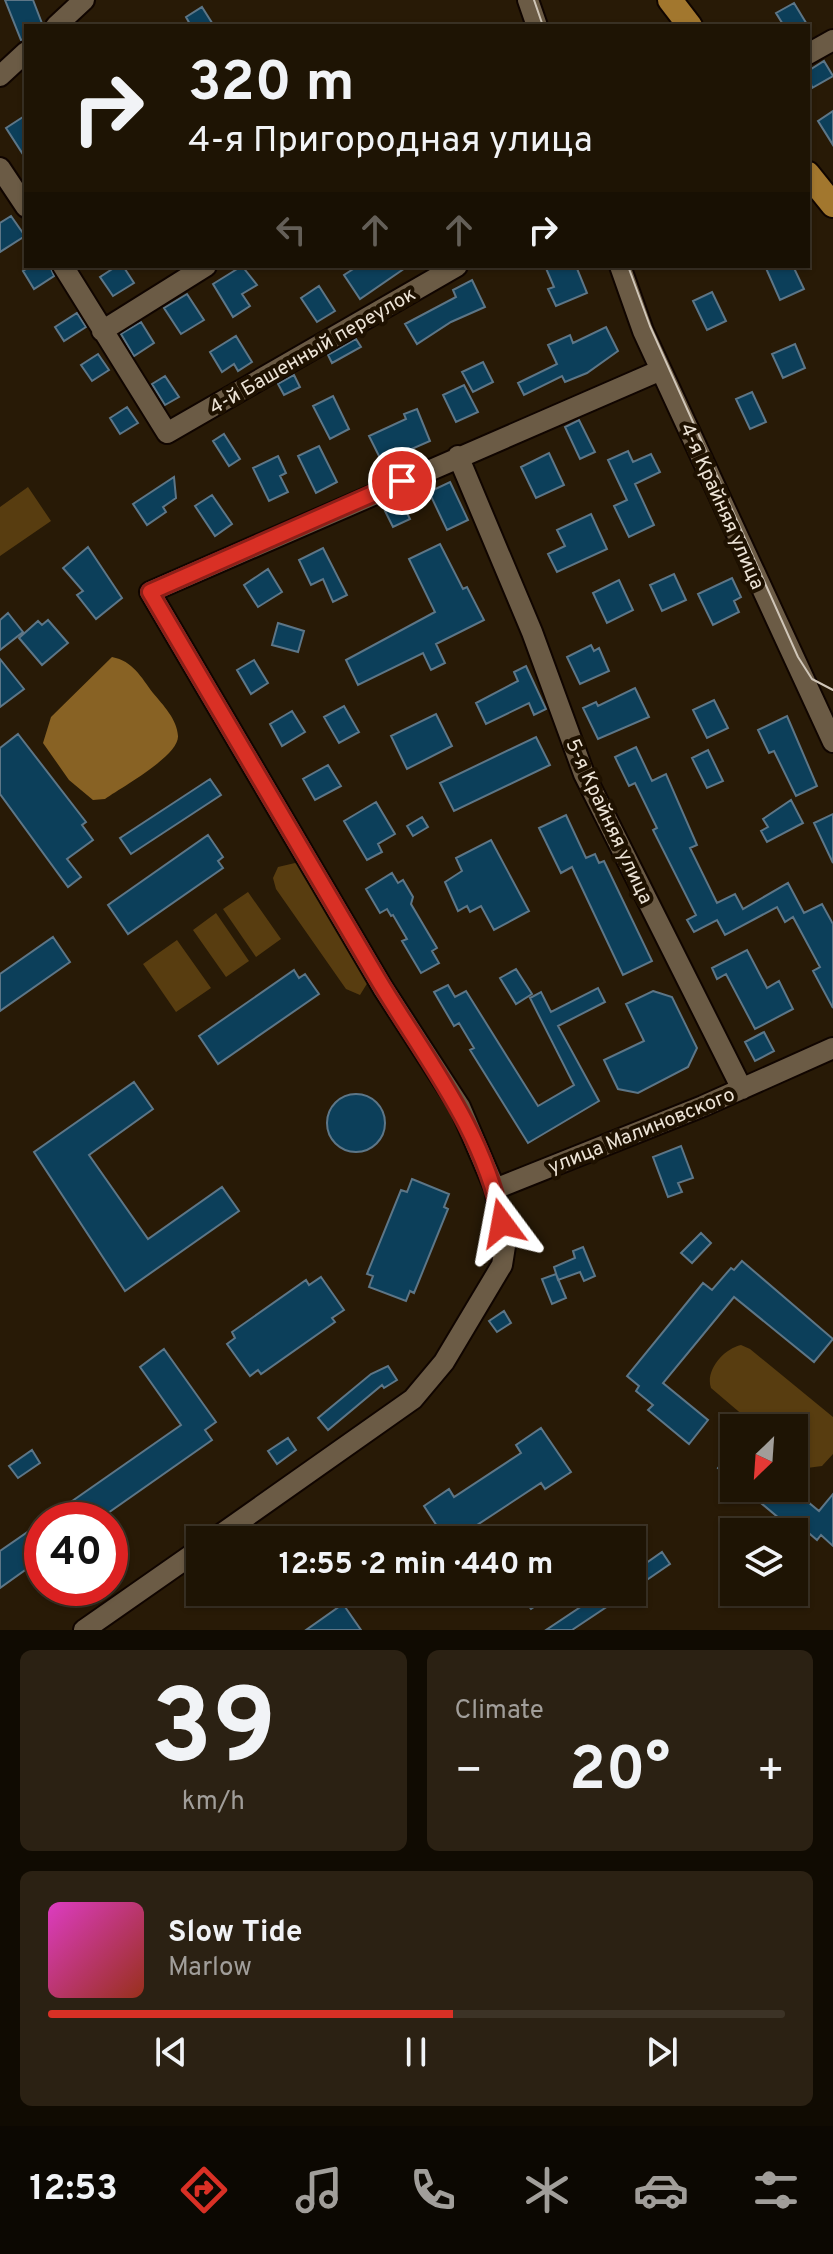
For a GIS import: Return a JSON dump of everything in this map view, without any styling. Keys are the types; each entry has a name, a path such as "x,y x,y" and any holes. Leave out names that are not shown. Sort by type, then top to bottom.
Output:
{"main road":[{"path":"670,0 688,24"},
{"path":"810,176 833,205"}],"street":[{"path":"58,24 84,0"},
{"path":"528,0 536,24"},
{"path":"810,53 833,40"},
{"path":"0,76 24,54"},
{"path":"0,168 24,204"},
{"path":"64,268 102,331 203,268"},
{"name":"4-й Башенный переулок","path":"102,331 167,433 454,268"},
{"name":"4-я Крайняя улица","path":"621,268 661,370 833,742"},
{"path":"233,1526 393,1415 430,1382 502,1265 505,1246 495,1189 460,1107 383,988 150,592 661,370"},
{"name":"5-я Крайняя улица","path":"458,456 532,632 584,774 742,1089"},
{"name":"улица Малиновского","path":"495,1189 742,1089 833,1048"},
{"path":"84,1630 186,1559"}],"shaded area":[{"path":"28,487 51,521 0,556 0,507"},
{"path":"112,657 126,662 140,676 169,713 178,736 176,744 160,762 105,799 93,800 69,780 43,743 51,717"},
{"path":"295,863 300,865 368,982 360,995 346,989 276,889 273,878 278,867"},
{"path":"248,892 281,939 256,957 223,909"},
{"path":"216,913 249,961 226,977 193,930"},
{"path":"177,940 211,988 176,1012 143,964"},
{"path":"741,1345 750,1349 833,1417 833,1454 822,1466 808,1468 808,1414 742,1414 711,1388 713,1368 734,1347"}],"building":[{"path":"5,0 33,0 42,24 24,24 24,39 21,40"},
{"path":"794,3 807,24 783,24 776,13"},
{"path":"202,7 213,24 190,24 186,17"},
{"path":"824,61 833,76 812,88 810,70"},
{"path":"833,111 833,145 818,121"},
{"path":"24,116 24,156 6,128"},
{"path":"11,216 24,237 0,252 0,223"},
{"path":"28,268 51,268 54,276 34,289 23,271"},
{"path":"114,268 124,268 134,283 113,296 100,277"},
{"path":"244,268 257,285 242,294 250,306 233,317 213,284"},
{"path":"355,268 405,268 360,299 344,275"},
{"path":"546,268 577,268 587,293 556,306 548,289 554,287"},
{"path":"766,268 794,268 804,289 780,300"},
{"path":"472,280 485,307 451,322 417,344 405,324 456,297 453,290"},
{"path":"319,286 335,311 317,322 301,298"},
{"path":"712,292 726,321 707,330 693,301"},
{"path":"187,294 204,320 181,334 164,308"},
{"path":"77,313 86,327 64,341 55,327"},
{"path":"141,322 154,343 134,356 121,334"},
{"path":"606,327 618,351 587,373 565,382 562,376 524,395 518,383 557,364 548,345 570,335 573,343"},
{"path":"236,336 252,362 238,371 234,364 222,372 210,352"},
{"path":"356,339 361,347 332,363 328,355"},
{"path":"795,344 805,368 783,378 772,354"},
{"path":"98,354 109,370 92,381 81,365"},
{"path":"483,362 493,382 473,392 462,372"},
{"path":"294,375 300,387 284,395 278,384"},
{"path":"165,376 179,397 165,405 152,384"},
{"path":"464,385 478,412 456,422 443,395"},
{"path":"752,392 766,422 750,429 736,399"},
{"path":"333,396 349,429 330,439 313,406"},
{"path":"127,407 138,423 120,434 110,418"},
{"path":"417,409 430,441 382,462 369,436 406,419 404,414"},
{"path":"579,420 595,452 580,459 565,427"},
{"path":"224,434 240,459 229,466 213,441"},
{"path":"319,446 337,482 316,493 298,456"},
{"path":"628,451 633,462 651,454 660,472 635,484 654,525 629,537 614,506 627,500 608,460"},
{"path":"549,453 564,485 536,498 521,467"},
{"path":"278,456 286,473 280,476 288,492 269,501 253,468"},
{"path":"174,477 176,498 163,507 166,512 147,525 133,504"},
{"path":"450,482 468,520 447,530 429,492"},
{"path":"212,495 232,524 215,536 195,506"},
{"path":"402,503 410,519 393,527 385,511"},
{"path":"591,514 607,549 557,572 548,554 565,546 557,530"},
{"path":"440,544 463,589 467,587 484,620 436,644 445,663 431,670 423,653 358,685 346,660 435,612 409,559"},
{"path":"88,547 122,598 96,619 77,595 83,591 63,568"},
{"path":"323,548 347,595 333,602 323,579 311,585 299,560"},
{"path":"268,569 282,592 258,607 244,585"},
{"path":"674,574 686,600 662,611 650,585"},
{"path":"732,578 741,597 734,601 739,612 713,625 698,594"},
{"path":"619,580 633,610 607,623 593,593"},
{"path":"8,613 23,632 0,650 0,620"},
{"path":"48,620 68,643 42,665 19,638 38,621 42,625"},
{"path":"278,623 304,631 298,652 272,645"},
{"path":"591,645 594,651 599,648 609,671 580,684 567,657"},
{"path":"0,659 24,689 0,707"},
{"path":"254,660 268,683 251,694 237,670"},
{"path":"526,666 546,709 534,715 529,703 486,724 476,703 518,681 514,672"},
{"path":"635,688 649,717 598,739 583,708 596,702 598,706"},
{"path":"714,700 728,728 707,738 693,710"},
{"path":"344,706 359,732 339,743 324,717"},
{"path":"292,711 305,732 282,746 270,724"},
{"path":"436,714 452,746 407,769 391,736"},
{"path":"787,716 817,786 796,796 774,751 769,753 758,730"},
{"path":"18,734 86,822 82,825 93,840 67,859 81,877 68,887 0,794 0,748"},
{"path":"536,737 550,765 454,811 440,783"},
{"path":"636,747 652,781 666,774 697,845 690,848 717,903 735,894 743,909 788,883 804,913 822,904 833,924 833,1008 813,971 820,967 793,917 785,922 777,907 725,935 717,920 694,932 687,920 696,915 653,830 657,828 635,783 629,786 615,757"},
{"path":"708,750 723,781 707,788 692,758"},
{"path":"328,765 341,786 315,800 303,779"},
{"path":"210,779 221,795 131,854 120,838"},
{"path":"791,800 803,823 767,842 761,831 768,827 763,819"},
{"path":"376,802 395,834 378,844 382,852 367,860 344,821"},
{"path":"833,814 833,863 814,823"},
{"path":"566,815 586,858 595,854 599,863 604,861 652,961 623,975 572,867 561,873 539,828"},
{"path":"422,817 428,827 413,836 407,826"},
{"path":"208,835 223,857 218,861 223,868 128,934 108,905"},
{"path":"491,840 529,911 494,930 481,906 470,912 467,906 458,911 445,882 462,871 456,858"},
{"path":"392,873 398,883 403,880 413,897 411,904 437,948 432,951 439,963 421,973 402,941 407,939 393,915 387,909 380,913 366,889"},
{"path":"53,937 70,962 0,1011 0,974"},
{"path":"747,950 767,988 779,981 793,1009 755,1029 726,974 717,979 712,968"},
{"path":"516,969 532,994 516,1004 500,978"},
{"path":"294,970 299,978 305,974 319,994 218,1064 199,1036"},
{"path":"448,985 455,997 466,991 538,1106 574,1085 530,998 541,992 551,1012 598,988 605,1002 558,1026 599,1101 528,1143 470,1050 474,1048 459,1023 454,1026 434,992"},
{"path":"653,991 672,997 697,1048 688,1067 638,1093 618,1089 604,1060 644,1041 626,1004"},
{"path":"764,1032 774,1051 755,1061 745,1042"},
{"path":"134,1082 153,1109 89,1155 148,1239 222,1187 239,1211 125,1291 34,1152"},
{"path":"356,1094 377,1102 385,1123 377,1144 356,1152 335,1144 327,1123 335,1102"},
{"path":"681,1146 693,1178 678,1183 682,1192 668,1197 653,1157"},
{"path":"412,1179 449,1194 444,1207 448,1209 414,1293 410,1291 406,1301 369,1287 373,1276 367,1274 401,1190 407,1192"},
{"path":"701,1233 711,1243 692,1263 681,1253"},
{"path":"583,1247 595,1276 584,1281 580,1272 558,1280 554,1267 575,1258 573,1251"},
{"path":"742,1261 833,1339 814,1362 734,1297 663,1383 708,1420 689,1444 648,1410 653,1405 636,1391 639,1386 627,1376 703,1283 712,1290 731,1268 734,1270"},
{"path":"556,1274 566,1298 552,1304 542,1279"},
{"path":"321,1277 344,1310 332,1318 335,1322 261,1374 258,1370 250,1376 227,1344 235,1338 232,1332 306,1280 309,1285"},
{"path":"504,1311 511,1323 497,1332 489,1321"},
{"path":"164,1349 216,1422 205,1430 212,1440 124,1502 71,1502 181,1425 140,1367"},
{"path":"388,1366 397,1380 384,1388 382,1385 328,1430 318,1418 371,1374"},
{"path":"541,1428 571,1472 545,1489 541,1483 476,1526 437,1526 424,1506 449,1489 454,1497 521,1453 516,1445"},
{"path":"288,1438 296,1450 277,1464 268,1451"},
{"path":"32,1450 40,1463 18,1478 9,1466"},
{"path":"833,1494 833,1546 821,1535 817,1540 808,1532 808,1518 779,1518 760,1502 808,1502 819,1511"},
{"path":"24,1534 24,1571 0,1588 0,1551"},
{"path":"662,1552 670,1564 646,1580 646,1563"},
{"path":"344,1606 361,1630 306,1630"},
{"path":"582,1606 608,1606 572,1630 546,1630"}],"tram line":[{"path":"534,0 542,24"},
{"path":"629,268 650,326 798,657 812,679 833,690"}],"route":[{"path":"402,481 150,592 383,988 460,1107 495,1189 502,1223"}]}
